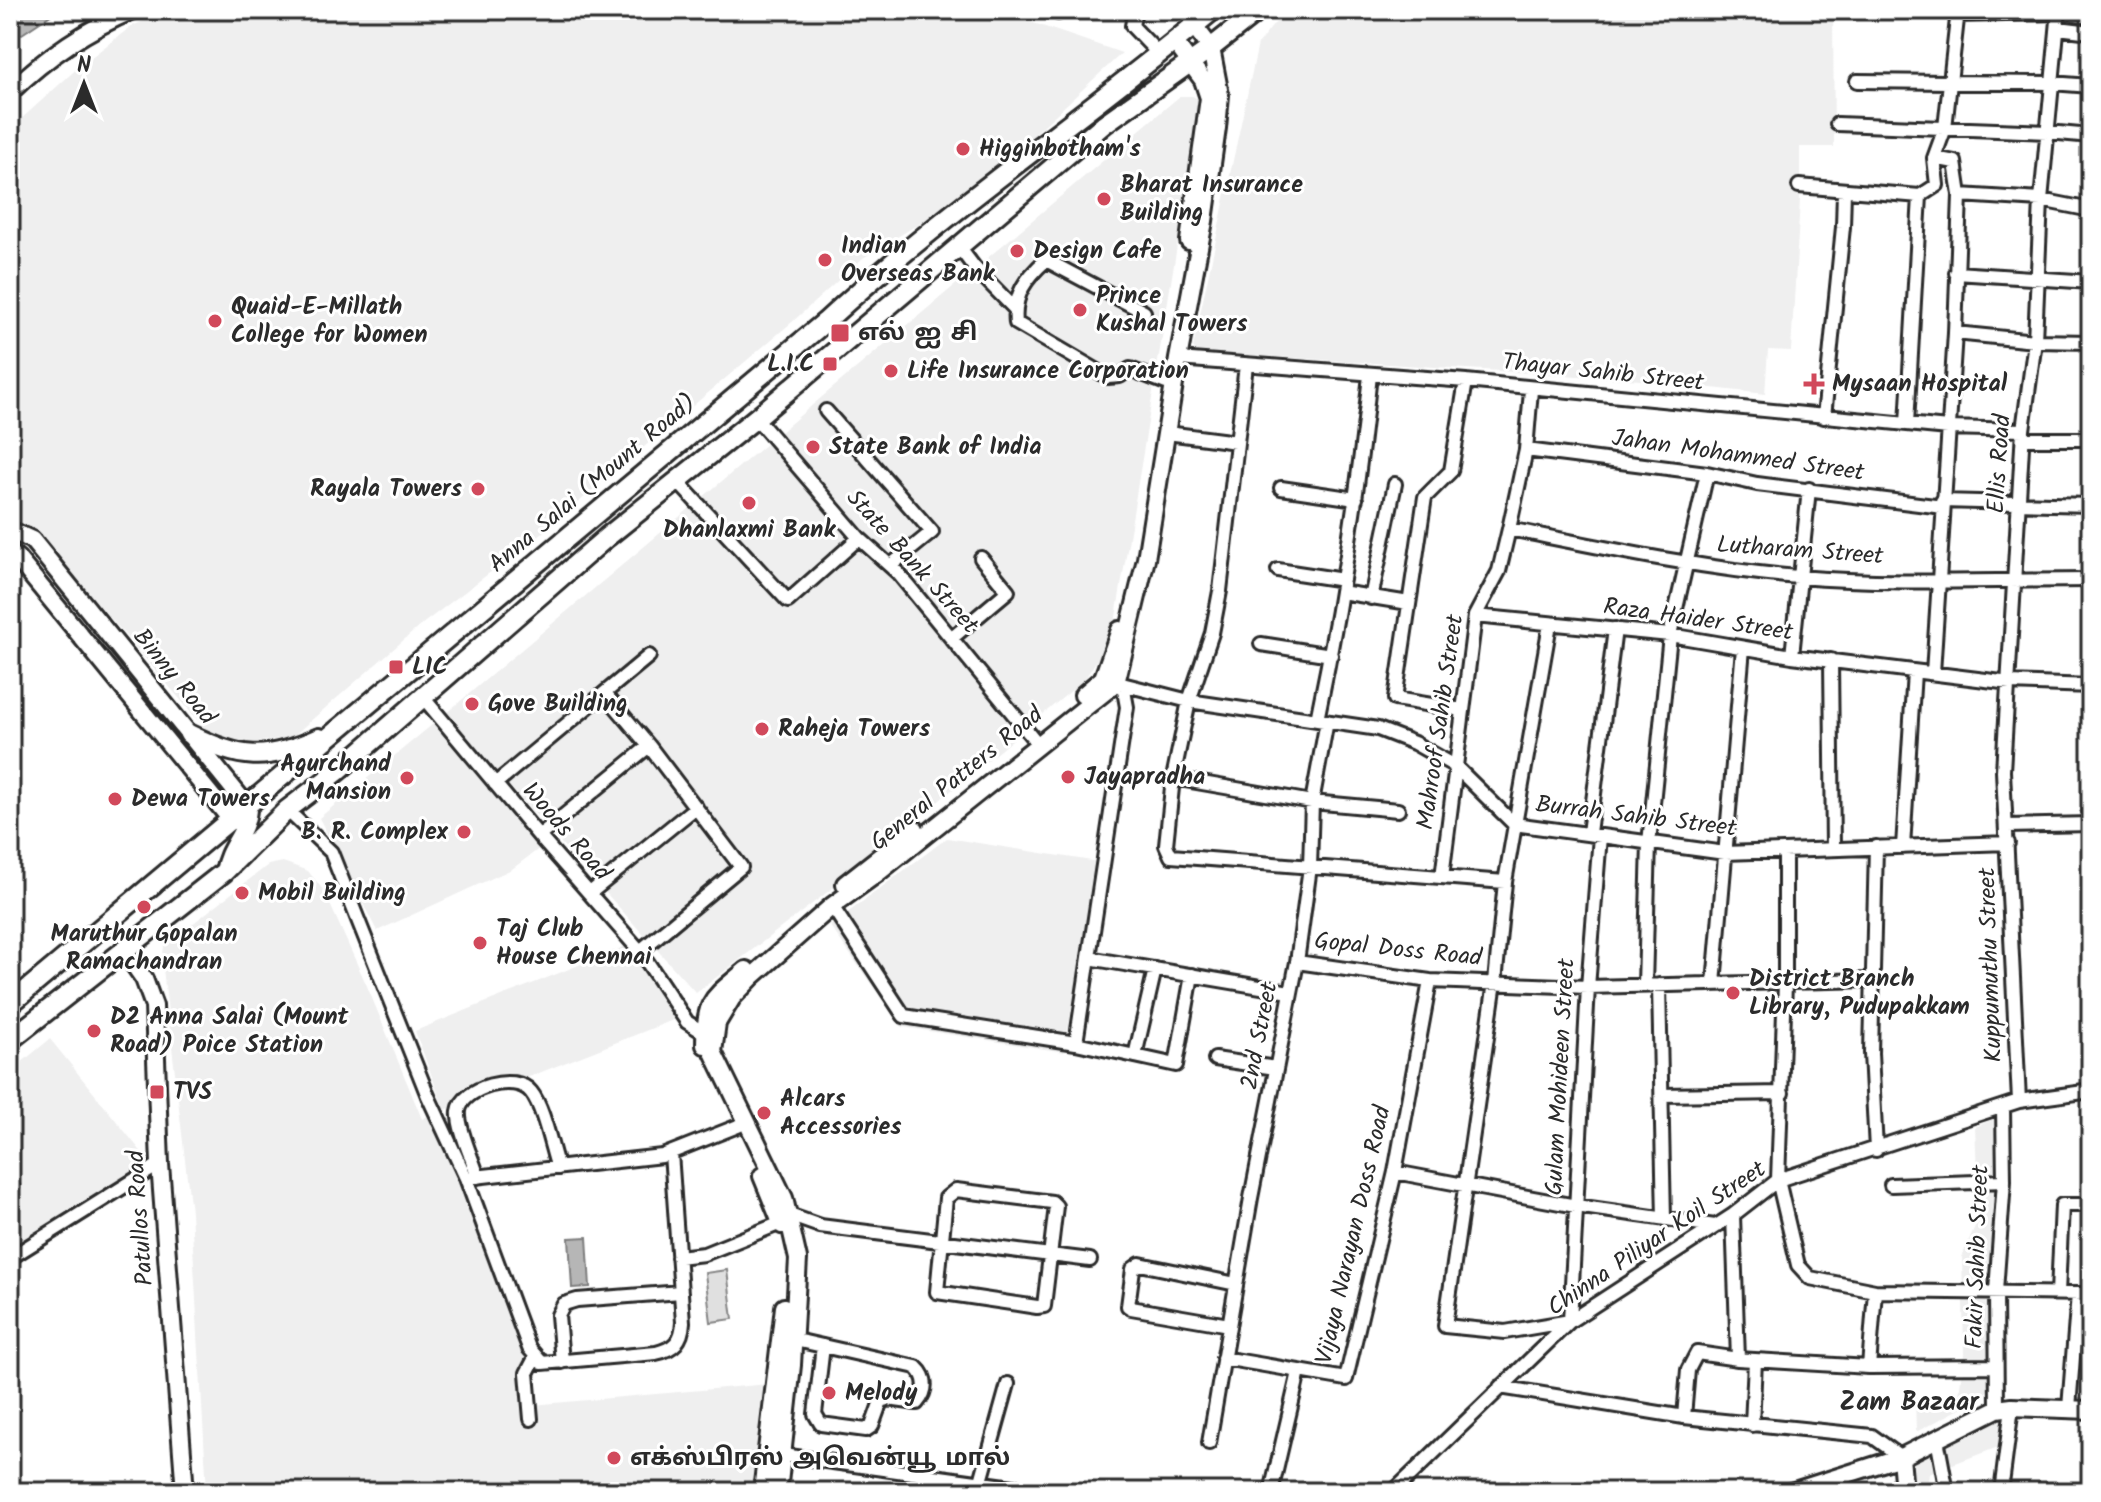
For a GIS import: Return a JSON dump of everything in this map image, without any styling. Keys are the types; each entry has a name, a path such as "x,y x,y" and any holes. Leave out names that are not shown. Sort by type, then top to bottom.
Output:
{"main road":[{"path":"10,92 58,50 133,10"},
{"name":"Anna Salai (Mount Road)","path":"10,1004 232,821 874,278 1213,10"},
{"name":"Anna Salai (Mount Road)","path":"123,949 224,872 287,810 338,771 607,537 756,418 1104,124 1259,10"},
{"path":"1194,26 1211,48"},
{"name":"General Patters Road","path":"762,1492 783,1327 788,1250 784,1198 713,1052 717,1023 732,998 753,976 832,906 879,872 1114,682 1135,574 1193,220 1209,98 1203,80 1174,41"},
{"name":"General Patters Road","path":"1125,630 1146,559 1204,221 1220,95 1211,48"},
{"path":"825,322 844,343"},
{"name":"Binny Road","path":"10,530 32,540 248,807"},
{"name":"Binny Road","path":"10,554 17,558 88,642 232,821"},
{"name":"General Patters Road","path":"778,1492 798,1259 785,1219 710,1071 705,1050 705,1017 710,1002 827,898 1033,738 1114,682"},
{"path":"189,734 242,755 267,756 336,730"},
{"path":"224,872 227,855 247,823 248,807"},
{"path":"10,1040 123,949"},
{"name":"Patullos Road","path":"123,949 144,979 154,1006 160,1164 185,1492"},
{"path":"1791,1492 1901,1457 2004,1408 2091,1410"},
{"path":"1901,1457 1904,1492"}],"street":[{"path":"1135,10 1132,26 1158,53"},
{"path":"1799,186 1920,196 1937,185 1934,158 1945,128 1957,12 2059,11"},
{"name":"Ellis Road","path":"2007,826 2003,771 2023,434 2035,341 2041,200 2059,11"},
{"path":"2058,28 2091,32"},
{"path":"1857,81 2091,86"},
{"path":"1837,124 2091,136"},
{"path":"1933,673 1941,581 1960,195 1955,162 1934,158"},
{"path":"1824,417 1844,191"},
{"path":"1960,195 2041,200 2091,210"},
{"path":"1907,424 1920,196"},
{"path":"959,247 1014,308"},
{"path":"1144,312 1046,260 1017,296 1014,308 1016,323 1108,377 1120,376 1130,369 1166,383"},
{"path":"1956,273 2091,282"},
{"path":"1955,333 2035,341 2091,342"},
{"name":"Thayar Sahib Street","path":"1178,359 1466,381 1531,390 2091,439"},
{"path":"1246,365 1215,619 1189,701 1173,778 1166,845 1171,856 1505,882"},
{"name":"2nd Street","path":"1209,1443 1297,962 1310,867 1312,802 1322,720 1356,499 1370,375"},
{"path":"1462,710 1395,699 1425,497 1451,471 1466,381"},
{"name":"Mahroof Sahib Street","path":"1442,877 1475,616 1499,571 1526,450 1531,390"},
{"path":"826,411 932,532 890,566"},
{"name":"State Bank Street","path":"756,418 859,538 890,566 1033,738"},
{"path":"1167,433 1237,442"},
{"name":"Jahan Mohammed Street","path":"1526,450 1707,473 1757,484 1943,504 2020,502 2091,505"},
{"path":"1645,985 1649,843 1670,635 1707,473"},
{"path":"677,481 788,601 859,538"},
{"path":"1371,598 1395,484"},
{"path":"1281,488 1356,499"},
{"path":"1792,656 1809,489"},
{"name":"Lutharam Street","path":"1509,529 1687,563 1799,577 1941,581 2091,580"},
{"path":"952,638 1008,591 981,558"},
{"path":"1278,570 1342,586 1371,598 1409,603"},
{"name":"Raza Haider Street","path":"1475,616 1670,635 1792,656 2010,683 2091,686"},
{"path":"1550,624 1505,882 1495,982 1445,1326 1505,1332 1570,1321"},
{"name":"Gulam Mohideen Street","path":"1570,1321 1594,835 1615,629"},
{"path":"1261,644 1331,655"},
{"path":"1714,984 1743,648"},
{"path":"495,784 649,656"},
{"path":"1831,660 1833,849"},
{"path":"1903,847 1914,672"},
{"path":"1076,1043 1127,707 1114,682"},
{"name":"Burrah Sahib Street","path":"1114,682 1189,701 1378,729 1414,743 1455,766 1514,824 1725,853 2008,843"},
{"path":"605,694 649,746 741,867 640,951"},
{"name":"Woods Road","path":"422,696 640,951 692,1028 706,1034"},
{"path":"539,836 649,746"},
{"path":"1173,778 1312,802 1398,810"},
{"path":"590,893 696,807"},
{"path":"287,810 331,852 428,1096 472,1177"},
{"path":"2007,826 2091,824"},
{"name":"Kuppumuthu Street","path":"2007,826 2019,1101"},
{"path":"1876,847 1871,980 1876,1150"},
{"path":"1785,851 1785,984 1778,1180 1798,1265 1810,1278 1875,1291 2084,1294 2069,1408"},
{"path":"832,906 904,1016 1076,1043 1176,1065 1192,975"},
{"path":"1089,958 1290,992"},
{"name":"Gopal Doss Road","path":"1297,962 1430,981 1588,987 1871,980"},
{"path":"1135,1056 1155,969"},
{"name":"Vijaya Narayan Doss Road","path":"1223,1358 1346,1379 1395,1172 1430,981"},
{"path":"1659,985 1664,1219"},
{"path":"1215,1059 1276,1068"},
{"path":"558,1168 532,1093 521,1084 507,1081 469,1095 459,1107 458,1118 472,1177 535,1358 542,1363 656,1353 675,1346 683,1330 671,1153"},
{"name":"Chinna Piliyar Koil Street","path":"1393,1492 1570,1321 1733,1215 1778,1180 2019,1101 2091,1091"},
{"path":"1662,1095 1782,1093"},
{"name":"Fakir Sahib Street","path":"2001,1492 2004,1408 1996,1366 1996,1291 2004,1181 2003,1107"},
{"path":"472,1177 641,1160 671,1153 738,1126"},
{"path":"10,1258 160,1164"},
{"path":"1395,1172 1576,1206 1715,1226"},
{"path":"1891,1185 2004,1181"},
{"path":"956,1190 1052,1202 1057,1210 1044,1306 937,1292 941,1239 946,1198 956,1190"},
{"path":"2058,1293 2062,1205 2091,1205"},
{"path":"1733,1215 1738,1359"},
{"path":"678,1257 704,1254 785,1219 1090,1260"},
{"path":"1229,1325 1131,1308 1128,1306 1133,1269 1140,1264 1236,1284"},
{"path":"1869,1367 1875,1291"},
{"path":"562,1362 558,1315 564,1304 577,1300 681,1292"},
{"path":"793,1340 823,1346 916,1367 924,1374 926,1383 923,1396 917,1403 881,1401 872,1426 866,1430 821,1424 815,1414 823,1346"},
{"path":"1684,1417 1688,1370 1697,1353 1755,1361 1869,1367 1996,1366"},
{"path":"531,1419 527,1373 535,1358"},
{"path":"1752,1425 1755,1361"},
{"path":"1271,1492 1299,1372"},
{"path":"979,1487 1008,1384"},
{"path":"1500,1387 1684,1417 1872,1436 1901,1457"},
{"path":"1937,1439 1947,1492"},
{"path":"782,1455 979,1487 1049,1492"}],"shaded area":[{"path":"10,10 58,10 10,42"},
{"path":"171,10 995,10 1122,53 974,190 863,258 791,323 542,533 421,625 292,737 252,743 215,740 42,538 10,514 10,129 81,65 132,26"},
{"path":"1295,10 1833,10 1834,147 1800,147 1791,351 1768,350 1765,394 1641,380 1197,352 1193,347 1258,44 1274,24"},
{"path":"1180,96 1201,100 1113,635 1084,680 851,874 696,993 445,714"},
{"path":"433,724 540,848 512,869 377,931 319,818"},
{"path":"947,838 1098,862 1064,1052 902,1027 830,926"},
{"path":"283,862 308,871 324,891 422,1119 444,1109 415,1031 626,946 678,1018 445,1110 526,1356 532,1405 769,1384 753,1492 207,1492 191,1212 162,960 164,946 268,865"},
{"path":"50,1039 148,1160 10,1250 10,1072"},
{"path":"1994,1119 1998,1190 1991,1387 1979,1399 1916,1432 1915,1398 1959,1394 1964,1354 1962,1256 1979,1217 1975,1127"},
{"path":"587,1237 590,1287 572,1288 569,1238"},
{"path":"727,1270 733,1319 711,1322 705,1273"},
{"path":"2081,1295 2091,1296 2091,1393 2075,1390"},
{"path":"2007,1417 2009,1443 1929,1473 1927,1492 1911,1492 1913,1460"}],"place":[{"name":"Higginbotham's","path":"963,149"},
{"name":"Bharat Insurance Building","path":"1104,199"},
{"name":"Design Cafe","path":"1017,251"},
{"name":"Indian Overseas Bank","path":"825,260"},
{"name":"Prince Kushal Towers","path":"1080,310"},
{"name":"Quaid-E-Millath College for Women","path":"215,321"},
{"name":"எல் ஐ சி","path":"840,333"},
{"name":"L.I.C","path":"830,364"},
{"name":"Life Insurance Corporation","path":"891,371"},
{"name":"Mysaan Hospital","path":"1814,384"},
{"name":"State Bank of India","path":"813,447"},
{"name":"Rayala Towers","path":"478,489"},
{"name":"Dhanlaxmi Bank","path":"749,503"},
{"name":"LIC","path":"396,667"},
{"name":"Gove Building","path":"472,704"},
{"name":"Raheja Towers","path":"762,729"},
{"name":"Jayapradha","path":"1068,777"},
{"name":"Agurchand Mansion","path":"407,778"},
{"name":"Dewa Towers","path":"115,799"},
{"name":"B. R. Complex","path":"464,832"},
{"name":"Mobil Building","path":"242,893"},
{"name":"Maruthur Gopalan Ramachandran","path":"144,907"},
{"name":"Taj Club House Chennai","path":"480,943"},
{"name":"District Branch Library, Pudupakkam","path":"1733,993"},
{"name":"D2 Anna Salai (Mount Road) Poice Station","path":"94,1031"},
{"name":"TVS","path":"157,1092"},
{"name":"Alcars Accessories","path":"764,1113"},
{"name":"Melody","path":"829,1393"},
{"name":"எக்ஸ்பிரஸ் அவென்யூ மால்","path":"614,1458"}],"district":[{"name":"Zam Bazaar","path":"1909,1403"}]}
